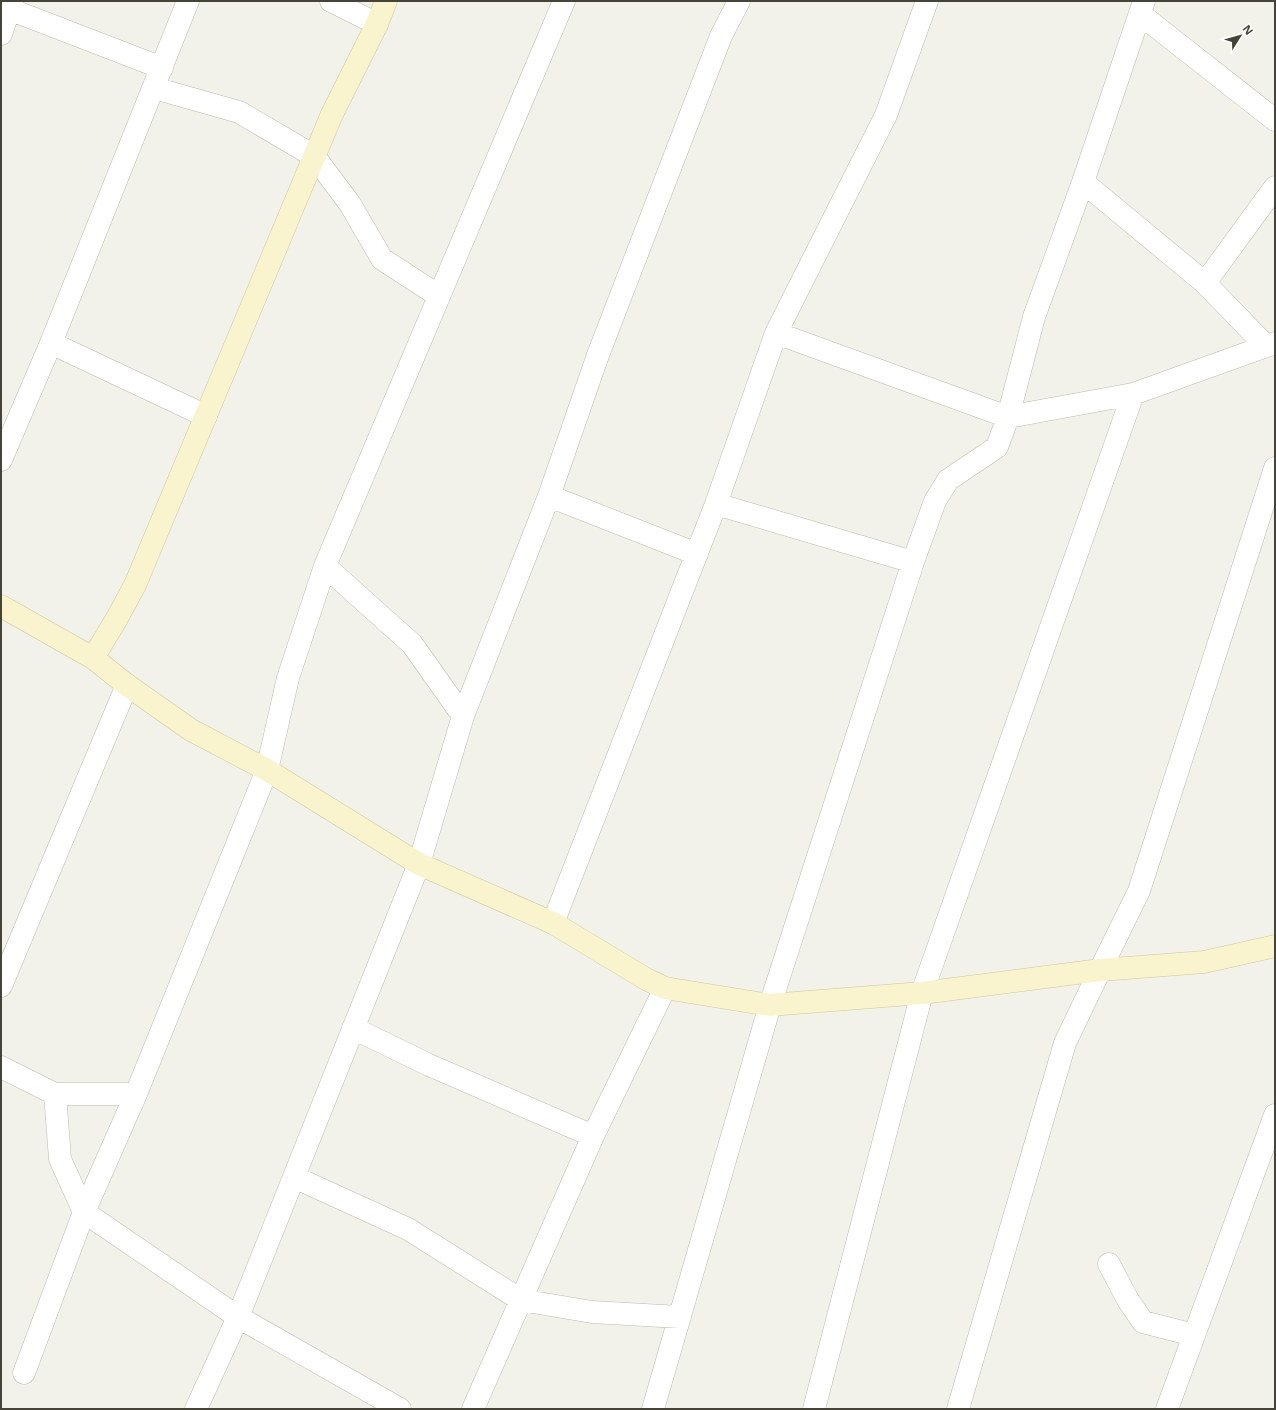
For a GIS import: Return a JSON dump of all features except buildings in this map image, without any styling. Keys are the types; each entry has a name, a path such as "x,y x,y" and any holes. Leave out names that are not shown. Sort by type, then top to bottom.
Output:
{"main road":[{"path":"93,658 135,585 332,114 377,24 386,1"},
{"path":"1,606 93,658 127,685 191,730 267,770 419,864 553,923 646,979 665,988 770,1005 922,993 1100,970 1204,962 1275,946"}],"street":[{"path":"1,460 51,343 188,1"},
{"path":"331,1 377,24"},
{"path":"24,1373 84,1212 136,1094 267,770 288,678 325,566 564,1"},
{"path":"196,1409 238,1317 419,864 463,716 549,496 601,348 721,36 739,1"},
{"path":"553,923 716,504 776,333 886,115 927,1"},
{"path":"1,34 11,5 162,68"},
{"path":"653,1409 770,1005 913,562 935,501 948,480 997,447 1008,417 1034,317 1142,8 1272,111"},
{"path":"154,88 239,112 314,156 350,204 382,259 439,296"},
{"path":"776,333 1008,417 1133,394 1270,344 1206,283 1082,182"},
{"path":"1206,283 1275,187"},
{"path":"51,343 206,416"},
{"path":"814,1409 922,993 1133,394"},
{"path":"958,1409 1065,1043 1139,891 1275,468"},
{"path":"549,496 697,554"},
{"path":"716,504 913,562"},
{"path":"325,566 412,644 463,716"},
{"path":"1,986 127,685"},
{"path":"473,1409 593,1136 665,988"},
{"path":"353,1028 429,1065 593,1136"},
{"path":"1,1068 55,1094 136,1094"},
{"path":"55,1094 60,1159 84,1212 238,1317 400,1409"},
{"path":"1167,1409 1275,1115"},
{"path":"294,1177 408,1229 521,1300 592,1312 680,1317"},
{"path":"1109,1264 1128,1300 1143,1322 1194,1335"}]}
